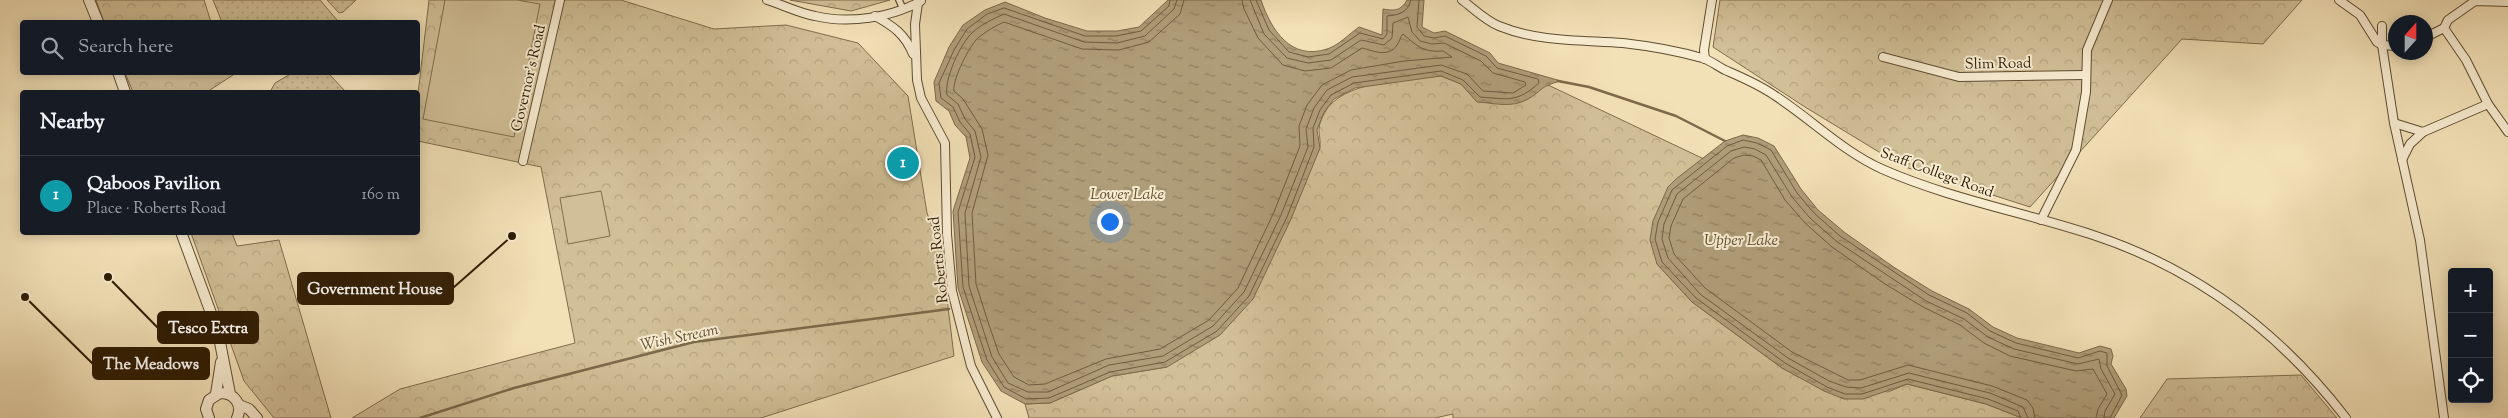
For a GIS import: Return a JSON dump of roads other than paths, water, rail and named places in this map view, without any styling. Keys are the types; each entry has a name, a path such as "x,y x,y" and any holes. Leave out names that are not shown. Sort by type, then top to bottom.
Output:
{"street":[{"path":"89,0 97,20"},
{"name":"Governor's Road","path":"523,162 560,0"},
{"path":"767,0 816,16 853,19 903,9 920,1"},
{"path":"899,0 903,9"},
{"name":"Staff College Road","path":"1462,0 1496,25 1515,32 1544,37 1627,44 1705,59 1774,95 1825,133 1880,168 1958,198 2094,236 2142,254 2200,282 2244,313 2276,340 2346,418"},
{"path":"1705,59 1704,50 1712,0"},
{"path":"2041,220 2076,150 2086,92 2087,50 2108,0"},
{"path":"2339,0 2360,15 2377,42 2382,46 2388,46"},
{"path":"915,59 915,24 920,1"},
{"path":"2433,34 2444,28 2448,20 2475,1 2508,2"},
{"path":"875,16 896,28 908,41 915,59"},
{"path":"2382,26 2382,46 2394,123 2420,240 2444,418"},
{"path":"2444,28 2466,60 2488,104 2508,132"},
{"name":"Slim Road","path":"1883,57 1959,78 2085,75"},
{"name":"Roberts Road","path":"915,59 921,98 945,143 947,234 952,290 971,366 997,418"},
{"path":"119,75 125,90"},
{"path":"2402,162 2410,144 2423,132 2488,104"},
{"path":"2394,123 2423,132"},
{"path":"182,235 218,332 230,394 239,405 249,409 257,418"},
{"path":"208,418 206,404 216,394 222,356"},
{"path":"216,394 230,394"},
{"path":"237,418 239,405"}],"water":[{"name":"Lower Lake","path":"1168,0 1261,0 1270,22 1284,40 1293,47 1303,51 1314,52 1335,45 1359,27 1382,35 1383,9 1397,9 1407,0 1424,0 1422,27 1434,33 1445,31 1490,53 1498,63 1561,81 1544,87 1526,100 1515,104 1477,102 1461,84 1441,76 1355,88 1334,99 1324,112 1317,130 1320,148 1291,219 1253,299 1220,335 1167,367 1112,376 1050,403 1025,404 1001,391 982,362 958,288 953,211 970,158 966,137 955,125 949,111 936,101 934,82 949,47 963,25 985,10 1005,2 1045,18 1087,31 1117,31 1139,27"},
{"name":"Upper Lake","path":"1743,135 1758,138 1774,146 1801,189 1818,210 1844,232 1895,268 1932,291 1969,309 1993,327 2017,338 2079,353 2100,346 2111,349 2113,356 2111,364 2126,389 2127,396 2114,418 2022,418 1986,404 1907,384 1863,399 1844,399 1824,391 1782,368 1692,302 1657,264 1650,240 1653,221 1668,187 1676,179 1725,141"}],"waterway":[{"path":"1558,81 1589,87 1676,116 1725,141"},
{"name":"Wish Stream","path":"420,418 514,388 694,342 949,309"}],"place":[{"name":"Qaboos Pavilion","path":"903,163"},
{"name":"Government House","path":"512,236"},
{"name":"Tesco Extra","path":"108,277"},
{"name":"The Meadows","path":"25,297"}]}
